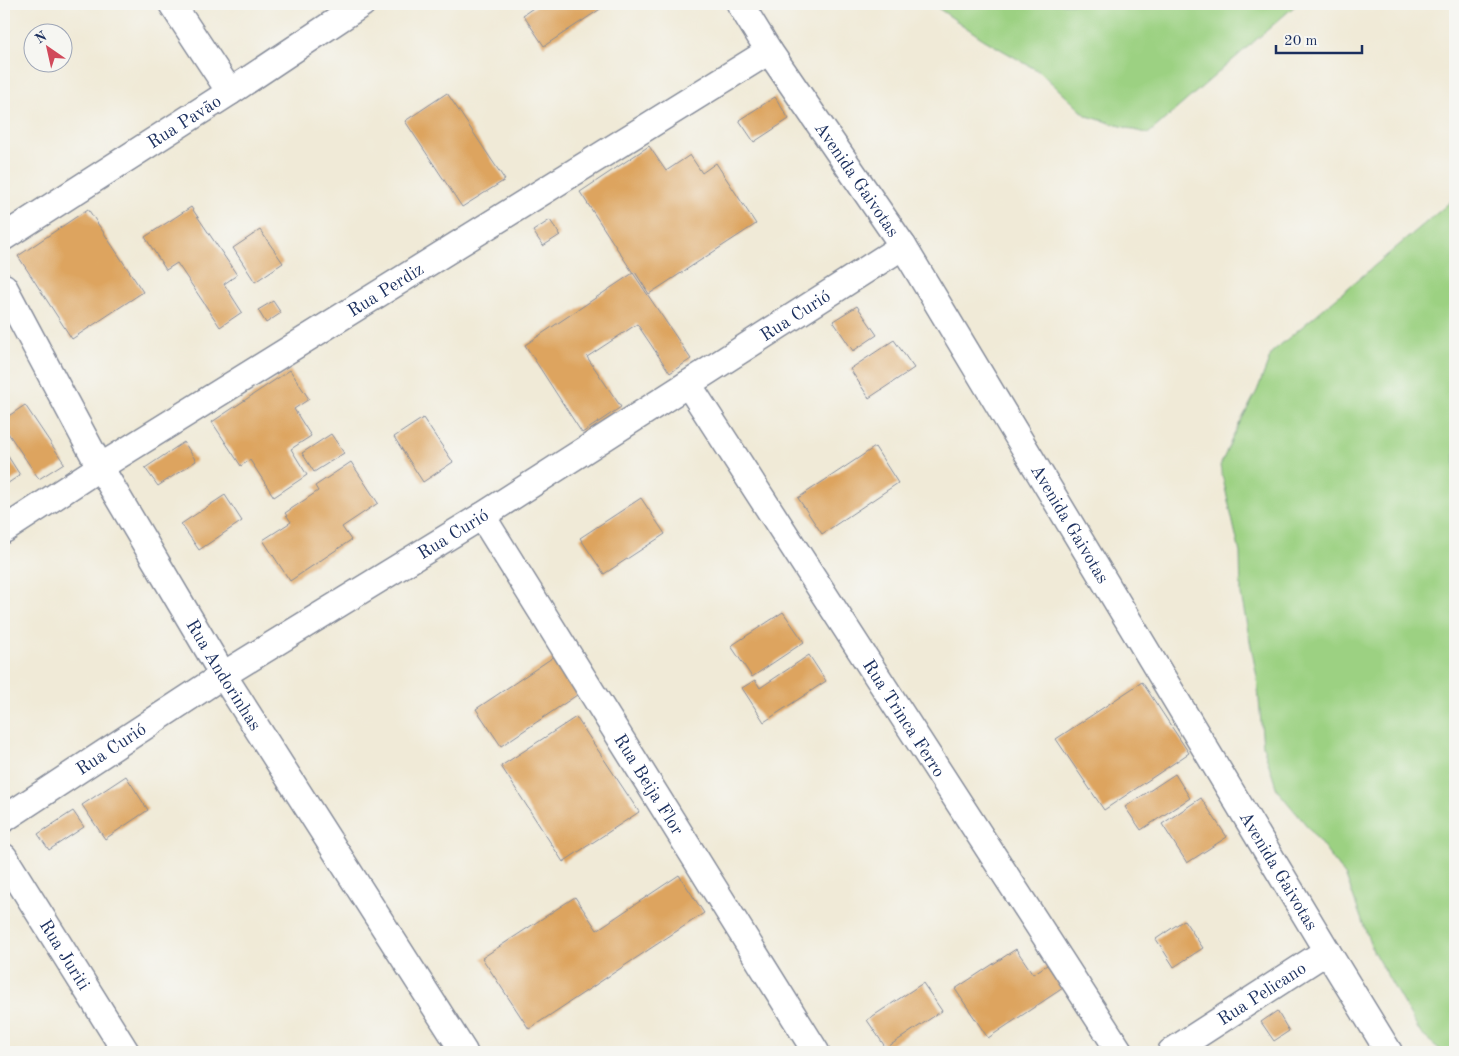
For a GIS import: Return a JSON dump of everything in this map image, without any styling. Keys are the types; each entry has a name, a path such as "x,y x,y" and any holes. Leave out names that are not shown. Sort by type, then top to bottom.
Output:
{"street":[{"path":"172,4 230,92"},
{"name":"Rua Pavão","path":"4,237 230,92 362,4"},
{"name":"Avenida Gaivotas","path":"740,4 769,51 903,246 1327,951 1390,1052"},
{"name":"Rua Perdiz","path":"4,530 100,467 769,51"},
{"name":"Rua Curió","path":"4,819 223,675 482,516 903,246"},
{"name":"Rua Andorinhas","path":"4,287 100,467 223,675 464,1052"},
{"name":"Rua Trinca Ferro","path":"688,384 1120,1052"},
{"name":"Rua Beija Flor","path":"482,516 816,1052"},
{"name":"Rua Juriti","path":"4,857 126,1052"},
{"name":"Rua Pelicano","path":"1171,1052 1327,951"}],"green space":[{"path":"932,4 1297,4 1148,134 1087,116 1040,72 983,39"},
{"path":"1455,198 1455,1052 1443,1052 1421,1034 1373,951 1346,877 1277,790 1263,746 1257,677 1241,595 1240,553 1220,466 1235,432 1257,391 1272,352"}],"building":[{"path":"539,4 608,4 544,46 523,15"},
{"path":"447,93 505,180 462,207 405,121"},
{"path":"775,97 789,119 754,142 739,120"},
{"path":"649,146 666,171 690,155 702,173 716,163 756,224 649,294 580,192"},
{"path":"191,207 237,275 224,284 242,312 220,327 177,263 166,270 145,237"},
{"path":"88,209 143,292 72,339 18,256"},
{"path":"550,220 560,235 543,246 533,231"},
{"path":"260,230 283,263 255,282 233,248"},
{"path":"633,273 691,359 670,373 637,324 587,357 621,407 582,433 525,345"},
{"path":"273,301 281,313 266,323 258,310"},
{"path":"857,306 877,335 853,351 833,321"},
{"path":"894,340 914,368 869,398 850,369"},
{"path":"290,370 309,399 294,409 311,436 291,449 307,475 274,497 250,460 241,466 212,422"},
{"path":"25,405 64,463 39,479 4,427 4,419"},
{"path":"423,418 453,462 423,482 394,437"},
{"path":"331,434 344,453 314,472 302,453"},
{"path":"184,442 196,461 158,486 145,468"},
{"path":"875,447 898,483 822,534 798,498"},
{"path":"4,450 20,475 4,486"},
{"path":"351,462 378,503 342,527 351,540 290,581 263,540 291,522 285,513 318,491 315,486"},
{"path":"225,495 242,521 199,550 181,524"},
{"path":"641,498 665,534 604,574 580,538"},
{"path":"783,612 804,642 752,677 731,646"},
{"path":"558,654 583,691 501,746 476,709"},
{"path":"809,655 826,681 764,722 742,688 755,680 760,688"},
{"path":"1142,682 1189,753 1104,810 1056,739"},
{"path":"576,717 639,812 563,862 501,766"},
{"path":"1175,774 1190,798 1141,830 1125,807"},
{"path":"126,776 148,810 105,839 82,805"},
{"path":"1201,798 1227,837 1187,863 1162,824"},
{"path":"73,811 84,827 49,850 38,834"},
{"path":"679,875 704,913 529,1029 482,958 575,897 597,930"},
{"path":"1184,920 1203,948 1174,967 1156,939"},
{"path":"1016,949 1033,974 1047,965 1063,988 988,1038 955,989"},
{"path":"923,983 942,1011 886,1048 867,1020"},
{"path":"1277,1011 1289,1031 1274,1041 1261,1022"}]}
